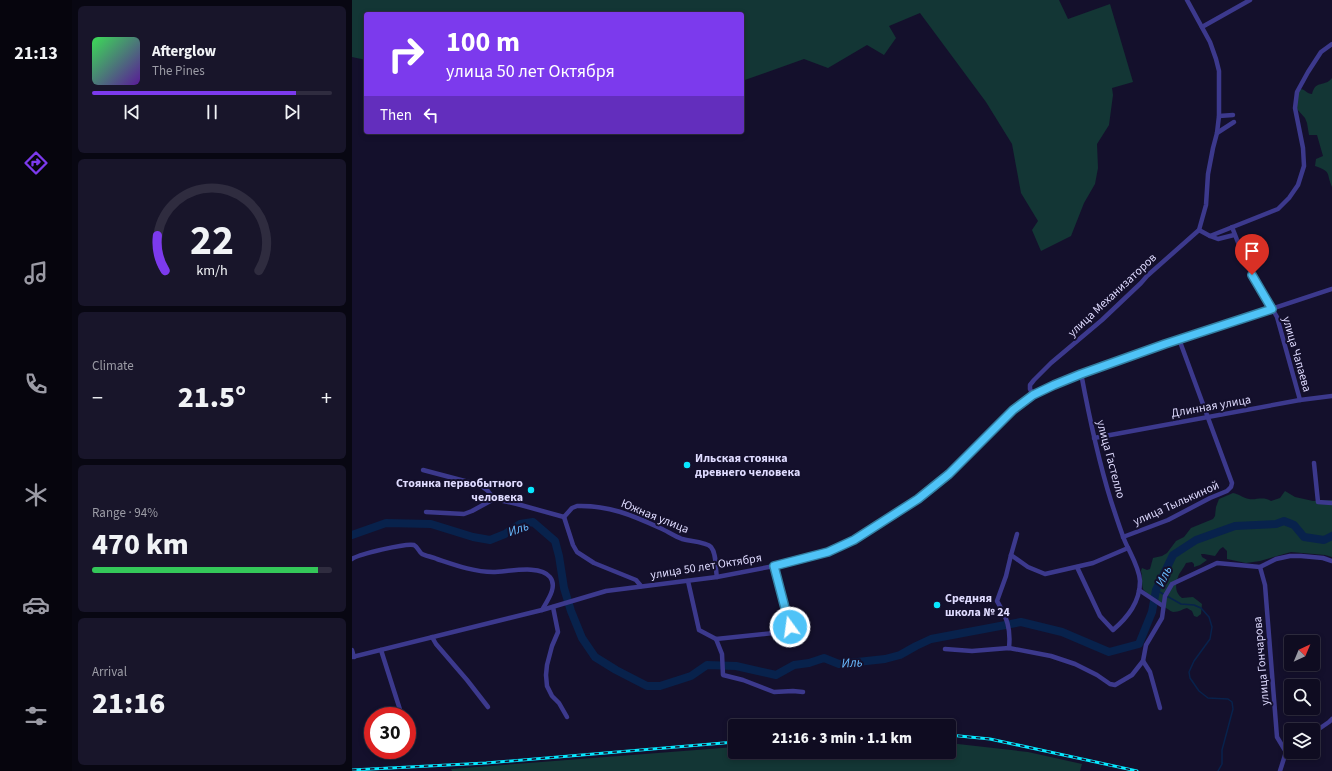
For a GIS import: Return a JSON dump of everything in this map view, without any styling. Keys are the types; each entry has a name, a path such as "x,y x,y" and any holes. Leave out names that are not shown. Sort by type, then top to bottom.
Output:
{"street":[{"path":"1187,0 1202,27 1216,58 1219,71 1219,116 1217,133 1208,174 1206,205 1199,230 1218,239 1234,235"},
{"path":"1202,27 1250,0"},
{"path":"1210,236 1278,209 1289,198 1298,185 1304,166 1303,148 1295,108 1297,92 1321,52 1332,44"},
{"path":"1219,116 1233,115"},
{"path":"1217,133 1234,122"},
{"name":"улица Чапаева","path":"1232,227 1246,263 1277,317 1300,400"},
{"name":"улица Механизаторов","path":"1033,395 1030,385 1051,363 1102,320 1147,276 1199,230"},
{"name":"улица 50 лет Октября","path":"353,657 555,607 606,591 717,577 774,566 828,552 854,540 918,499 949,474 1013,410 1033,395 1081,374 1179,339 1332,289"},
{"path":"1179,339 1208,417"},
{"name":"улица Гастелло","path":"1077,567 1100,616 1113,630 1134,608 1140,582 1138,570 1123,538 1105,482 1081,374"},
{"name":"Длинная улица","path":"1094,438 1300,400 1332,396"},
{"name":"улица Тылькиной","path":"1123,538 1168,520 1210,498 1227,491 1231,487 1232,483 1208,417"},
{"path":"1314,463 1318,502 1332,503"},
{"path":"423,470 480,485 488,491 494,499 564,517 573,545 577,552 594,563 636,580 641,586"},
{"path":"426,512 464,514 494,499"},
{"name":"Южная улица","path":"564,517 572,508 577,506 615,509 636,517 680,538 692,542 706,543 713,549 717,577"},
{"path":"1009,648 1010,636 1006,615 997,602 1006,576 1010,555 1017,534"},
{"path":"352,559 361,554 394,547 413,545 417,547 422,554 463,568 493,572 518,569 544,572 550,577 553,585 542,610"},
{"path":"1010,555 1028,567 1045,574 1093,562 1128,548"},
{"path":"946,648 972,651 1009,648 1051,656 1075,664 1097,674 1110,684 1116,685 1132,674 1143,661 1146,645 1162,618 1165,596 1172,584 1217,563 1260,567 1276,559 1290,556 1323,558 1332,561"},
{"path":"688,581 699,630 716,639 783,632 788,630 790,627 774,566"},
{"name":"улица Гончарова","path":"1260,567 1265,585 1277,737 1284,745"},
{"path":"1138,590 1163,606"},
{"path":"555,607 558,632 552,646 547,665 547,686 552,696 560,703 567,717"},
{"path":"432,637 436,644 488,707"},
{"path":"716,639 722,654 723,675 743,680 774,692 803,692"},
{"path":"352,650 353,657"},
{"path":"381,650 399,707"},
{"path":"1143,661 1150,672 1160,708"},
{"path":"1320,729 1331,722"},
{"path":"1280,771 1285,759"}],"green space":[{"path":"352,0 1059,0 1068,19 1110,4 1133,82 1112,88 1113,95 1109,125 1097,144 1098,168 1095,184 1084,203 1071,236 1041,251 1032,230 1038,221 1021,193 1012,144 986,102 920,13 889,26 896,38 884,55 867,45 828,68 804,59 744,80 744,12 364,12 364,60 352,57"},
{"path":"1332,78 1332,187 1328,174 1324,170 1315,166 1316,159 1323,156 1317,135 1309,135 1305,118 1297,109 1297,96 1300,89 1312,94 1318,85 1326,83"},
{"path":"1285,491 1295,497 1313,501 1332,500 1332,557 1291,552 1260,561 1246,563 1227,559 1227,551 1223,547 1215,556 1201,554 1202,557 1207,560 1194,567 1192,562 1186,563 1179,575 1176,586 1178,594 1182,598 1193,597 1202,604 1201,614 1197,617 1194,616 1192,611 1187,608 1177,612 1171,611 1152,598 1143,589 1142,568 1147,570 1150,569 1153,558 1167,553 1176,541 1184,537 1191,528 1213,519 1219,499 1233,493 1249,499 1263,498 1271,501 1280,498"},
{"path":"956,744 1028,752 1082,764 1080,771 452,771 451,769 728,748 728,759 956,759"}],"waterway":[{"name":"Иль","path":"352,535 386,523 431,524 473,537 490,540 505,534 520,524 533,522 555,541 564,588 571,611 582,638 595,657 647,686 660,686 691,676 707,665 736,666 776,675 794,665 809,663 824,658 839,664 885,659 900,655 931,639 1021,622 1062,632 1109,652 1139,644 1152,612 1156,590 1173,555 1196,540 1235,526 1276,524 1284,521 1294,525 1304,537 1324,540 1332,536"},
{"path":"1156,590 1181,604 1194,605 1201,608 1209,617 1212,627 1210,639 1194,661 1189,672 1190,678 1199,691 1208,698 1228,699 1232,702 1233,709 1222,750 1222,764 1218,771"}],"railway":[{"path":"956,736 990,739 1137,771"},
{"path":"352,770 486,763 728,743"}],"place":[{"name":"Ильская стоянка древнего человека","path":"687,465"},
{"name":"Стоянка первобытного человека","path":"531,490"},
{"name":"Средняя школа № 24","path":"937,605"}],"route":[{"path":"790,627 774,566 828,552 854,540 918,499 949,474 989,435 1003,419 1033,395 1081,374 1165,344 1272,309 1252,275"}]}
